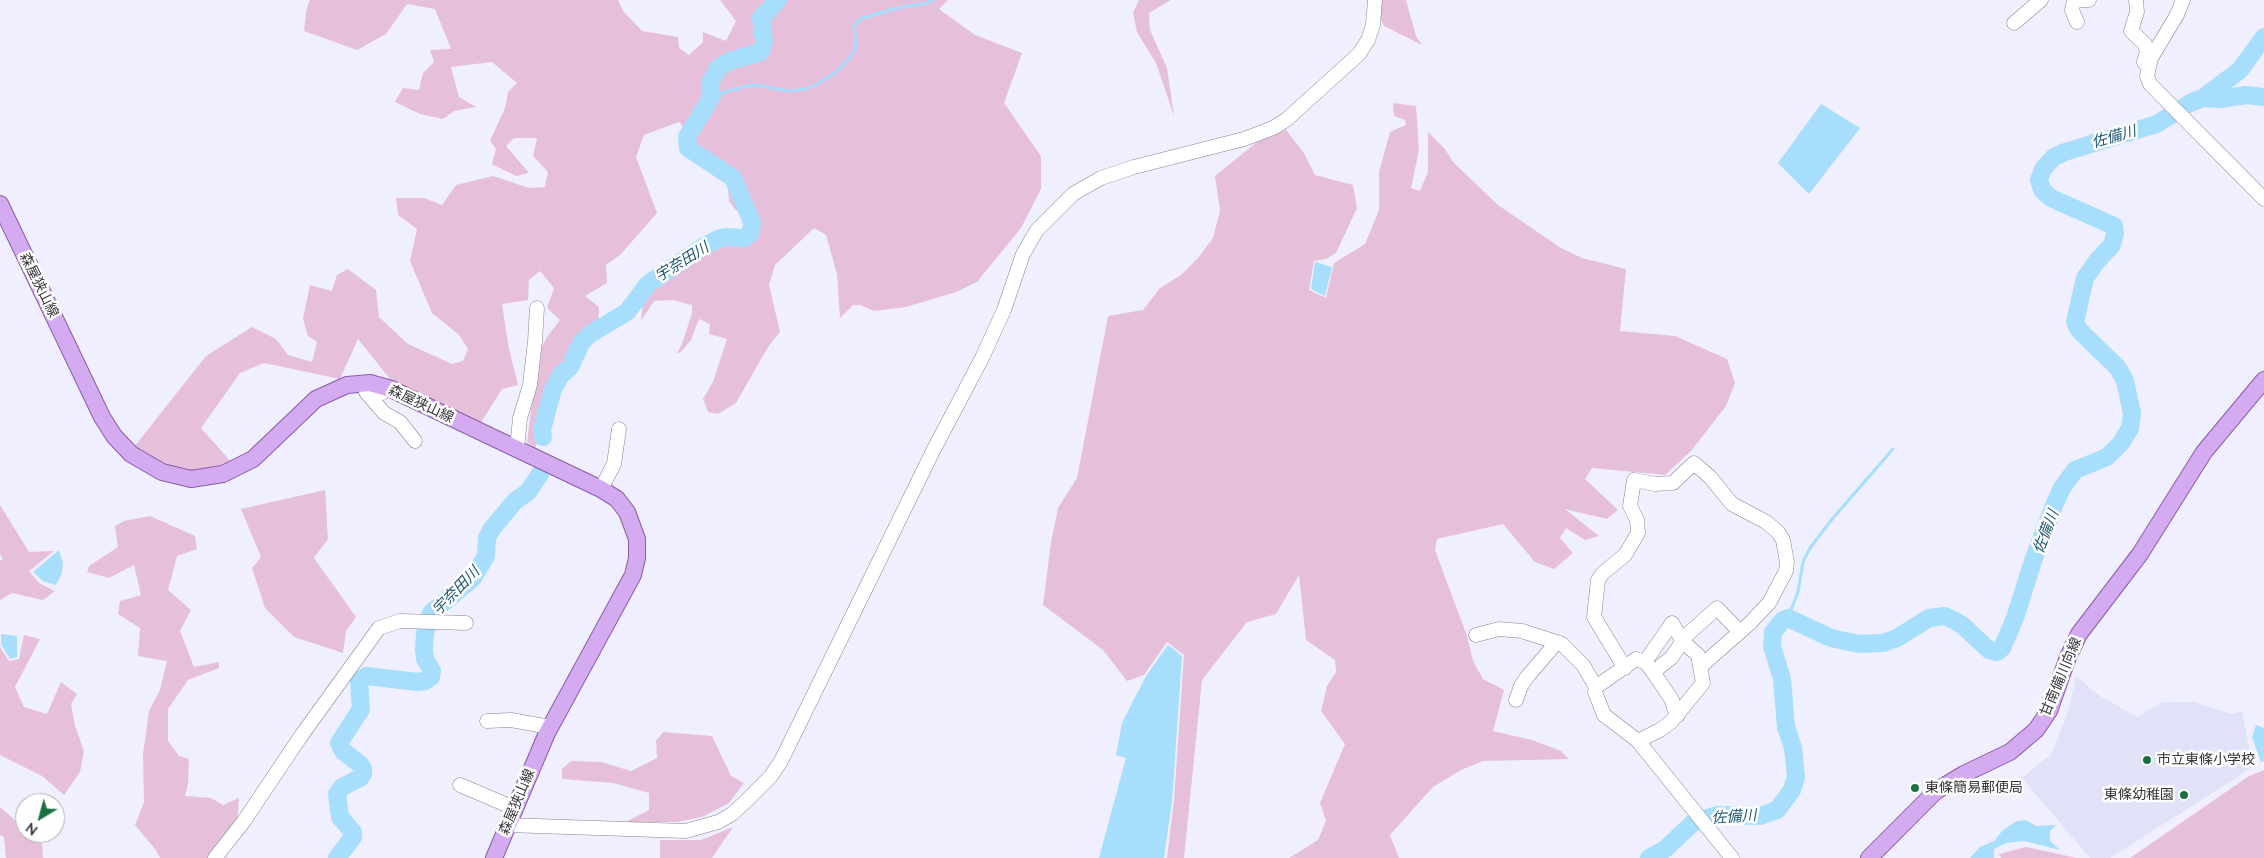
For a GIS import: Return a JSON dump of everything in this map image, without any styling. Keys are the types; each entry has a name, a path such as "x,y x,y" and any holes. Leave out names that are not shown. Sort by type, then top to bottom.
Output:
{"main road":[{"name":"森屋狭山線","path":"0,204 102,418 114,436 131,454 162,472 191,480 223,474 253,458 316,400 347,386 361,383 384,386 518,448 601,489 622,505 631,520 637,539 636,567 628,587 550,727 494,858"},
{"name":"甘南備川向線","path":"1869,858 1936,791 1964,774 2010,752 2036,730 2049,711 2068,656 2079,634 2145,547 2204,452 2264,380"}],"street":[{"path":"507,825 686,831 718,822 732,814 744,803 771,776 781,761 933,451 982,358 1004,310 1023,254 1047,218 1073,194 1101,178 1134,167 1244,139 1273,128 1286,120 1359,54 1368,40 1373,25 1375,0"},
{"path":"2014,23 2041,0"},
{"path":"2077,22 2072,10 2074,0 2089,0"},
{"path":"2136,0 2137,12 2132,31 2145,44 2147,51 2144,62 2148,67"},
{"path":"2183,0 2177,15 2151,58 2147,76 2150,84 2264,200"},
{"path":"518,448 520,418 530,385 536,341 537,308"},
{"path":"384,386 382,393 366,392 384,413 400,422 415,441"},
{"path":"601,489 614,464 620,429"},
{"path":"1625,668 1594,617 1593,611 1598,597 1597,588 1600,577 1625,555 1638,533 1637,520 1630,506 1634,480 1655,484 1673,483 1694,463 1710,476 1732,504 1766,522 1778,532 1783,540 1787,562 1786,571 1769,603 1740,632 1701,666"},
{"path":"1649,667 1671,658 1687,635 1717,608 1740,632"},
{"path":"215,858 244,821 301,736 379,628 400,621 466,623"},
{"path":"1638,741 1660,730 1678,715 1702,682 1698,655 1683,642 1672,624 1649,667"},
{"path":"1476,635 1499,629 1522,630 1562,644 1583,665 1596,687 1595,692 1604,716 1638,741 1732,858"},
{"path":"1516,700 1520,686 1557,642"},
{"path":"1596,687 1636,659 1649,667 1672,700 1678,715"},
{"path":"487,721 511,720 550,727"},
{"path":"460,785 514,808"}],"shaded area":[{"path":"310,0 618,0 623,11 642,31 678,37 679,48 689,55 703,42 703,32 726,41 736,21 720,0 948,0 939,9 975,35 1022,53 1004,103 1041,156 1041,189 1021,228 977,282 956,292 906,307 874,311 860,305 853,305 840,318 837,274 826,235 814,228 775,265 769,285 780,332 768,347 736,403 718,414 708,412 703,399 713,382 727,339 709,334 710,324 699,319 691,340 677,354 692,313 692,305 672,300 654,301 641,321 646,292 660,275 701,246 739,234 751,217 735,209 729,201 728,189 732,177 724,171 705,169 695,163 691,152 692,137 679,122 644,135 636,157 657,213 621,254 606,265 607,283 585,296 599,307 598,332 581,353 571,378 551,397 543,430 535,448 527,442 538,354 547,337 560,320 547,308 554,288 540,271 529,280 528,300 502,304 509,349 518,385 502,389 480,424 394,384 358,339 340,379 264,363 240,373 201,428 232,463 212,470 179,472 148,458 134,447 206,356 252,327 276,339 288,355 312,362 317,342 308,336 303,319 310,285 332,291 337,275 348,269 376,290 379,317 408,344 452,364 463,361 468,349 459,335 432,313 410,261 417,229 398,215 396,198 424,198 442,205 456,185 493,176 529,188 545,187 548,172 533,156 537,138 514,138 506,146 529,173 516,176 492,164 496,149 490,141 505,108 508,92 517,83 492,62 451,67 459,97 476,107 454,111 443,119 420,114 395,102 403,88 419,90 423,73 434,62 430,50 451,49 435,9 407,4 386,34 357,50 304,31 307,7"},
{"path":"1139,0 1171,0 1149,13 1150,30 1167,68 1174,116 1156,63 1137,32 1133,13"},
{"path":"1381,0 1406,0 1416,36 1422,45 1384,26 1380,18"},
{"path":"1393,103 1416,106 1419,150 1411,188 1420,191 1428,172 1428,132 1444,148 1454,163 1498,205 1561,248 1582,258 1626,269 1620,331 1675,336 1727,359 1735,383 1726,406 1691,451 1665,475 1592,468 1585,479 1618,510 1607,519 1565,509 1599,536 1585,540 1566,528 1560,538 1573,553 1554,569 1535,562 1503,524 1437,539 1435,550 1467,636 1473,661 1483,679 1504,690 1493,731 1532,740 1561,751 1569,759 1483,761 1461,770 1433,787 1390,835 1399,858 1289,858 1318,840 1326,821 1320,803 1345,744 1321,711 1327,686 1336,672 1335,660 1306,640 1299,575 1276,614 1247,622 1202,680 1184,858 1167,858 1174,800 1184,655 1167,642 1144,675 1127,681 1103,650 1043,605 1051,542 1058,508 1077,478 1108,316 1143,310 1160,288 1181,275 1198,258 1213,238 1220,211 1215,176 1262,138 1286,130 1304,153 1315,175 1353,185 1357,208 1336,253 1326,259 1314,261 1309,290 1326,298 1334,263 1365,244 1379,210 1379,172 1390,132 1406,125 1405,120 1394,116"},
{"path":"325,490 328,539 314,558 356,617 346,631 343,653 294,637 265,608 252,568 261,557 241,509"},
{"path":"0,505 29,552 54,551 29,571 39,583 55,591 43,600 12,593 0,600 0,561 3,559 0,554"},
{"path":"150,516 195,536 197,549 177,556 168,590 191,610 180,631 194,667 219,662 219,668 188,680 168,709 168,741 179,756 189,759 188,784 185,796 211,798 223,805 239,798 237,821 210,858 160,858 135,825 144,802 143,754 149,711 160,690 167,661 138,656 140,628 118,614 120,601 141,595 134,565 109,578 87,572 89,566 118,547 115,526 124,521"},
{"path":"24,635 40,639 15,687 24,707 47,714 61,682 77,694 71,704 75,726 84,751 80,772 65,794 62,793 42,776 0,755 0,647 9,661 19,659"},
{"name":"市立東條小学校","path":"2076,676 2100,696 2137,717 2163,702 2194,702 2231,714 2242,711 2253,767 2110,858 2090,858 2022,778 2052,753 2069,709"},
{"path":"663,732 712,736 731,776 744,783 729,803 702,817 677,822 626,822 649,810 649,793 613,783 562,779 562,769 571,761 601,762 631,771 657,758 656,741"},
{"path":"2264,770 2264,858 2130,858 2249,776"},
{"path":"0,807 15,820 15,843 42,843 43,858 6,858 4,837 0,835"},
{"path":"733,827 712,858 660,858 660,840 701,840"},
{"path":"2026,847 2077,858 2001,858 1999,854"}],"water":[{"path":"1821,104 1860,128 1809,194 1778,163"},
{"path":"1315,262 1332,267 1325,296 1311,289"},
{"path":"59,550 63,563 62,573 56,585 43,581 33,572"},
{"path":"1,634 17,636 17,657 10,659 1,644"},
{"path":"1168,645 1182,656 1172,801 1164,858 1099,858 1126,758 1116,755 1122,723 1146,676"},
{"path":"2256,725 2264,728 2264,761 2261,762 2252,737"},
{"path":"2026,820 2036,826 2056,825 2050,831 2050,841 2060,850 2024,841 2006,843 1994,849 1994,858 1970,858 1980,847 1994,841 2003,830 2017,821"}],"waterway":[{"name":"宇奈田川","path":"543,437 542,430 553,389 561,375 570,367 581,343 590,334 627,312 648,284 703,247 726,237 745,238 751,232 752,222 733,178 688,148 687,137 712,96 710,83 718,68 730,61 761,52 764,42 761,18 778,0"},
{"path":"712,96 755,85 789,91 806,89 835,73 849,59 856,48 854,26 860,19 897,8 928,3 933,0"},
{"path":"2203,98 2240,70 2264,37"},
{"name":"佐備川","path":"1649,858 1664,850 1694,822 1717,815 1760,816 1777,810 1792,790 1796,777 1793,748 1786,727 1782,679 1772,646 1773,632 1783,620 1788,618 1831,638 1859,644 1883,643 1897,638 1929,618 1945,616 1961,624 1989,650 1997,652 2002,648 2015,618 2034,558 2062,488 2075,470 2107,457 2121,443 2130,428 2132,413 2125,381 2118,368 2079,330 2075,322 2085,278 2112,245 2115,234 2114,226 2051,198 2042,190 2039,180 2043,169 2054,157 2065,152 2157,124 2190,103 2203,98 2221,99 2246,95 2264,97"},
{"path":"1788,618 1798,592 1803,562 1810,548 1833,518 1893,449"},
{"name":"宇奈田川","path":"337,858 353,837 353,832 340,817 337,794 342,787 360,778 363,774 360,764 343,751 339,743 361,709 359,681 366,676 418,682 425,681 431,677 432,671 425,659 424,649 425,633 431,613 473,578 486,556 487,538 491,530 515,501 528,492 540,474"}],"place":[{"name":"市立東條小学校","path":"2147,760"},
{"name":"東條簡易郵便局","path":"1915,788"},
{"name":"東條幼稚園","path":"2184,795"}]}
